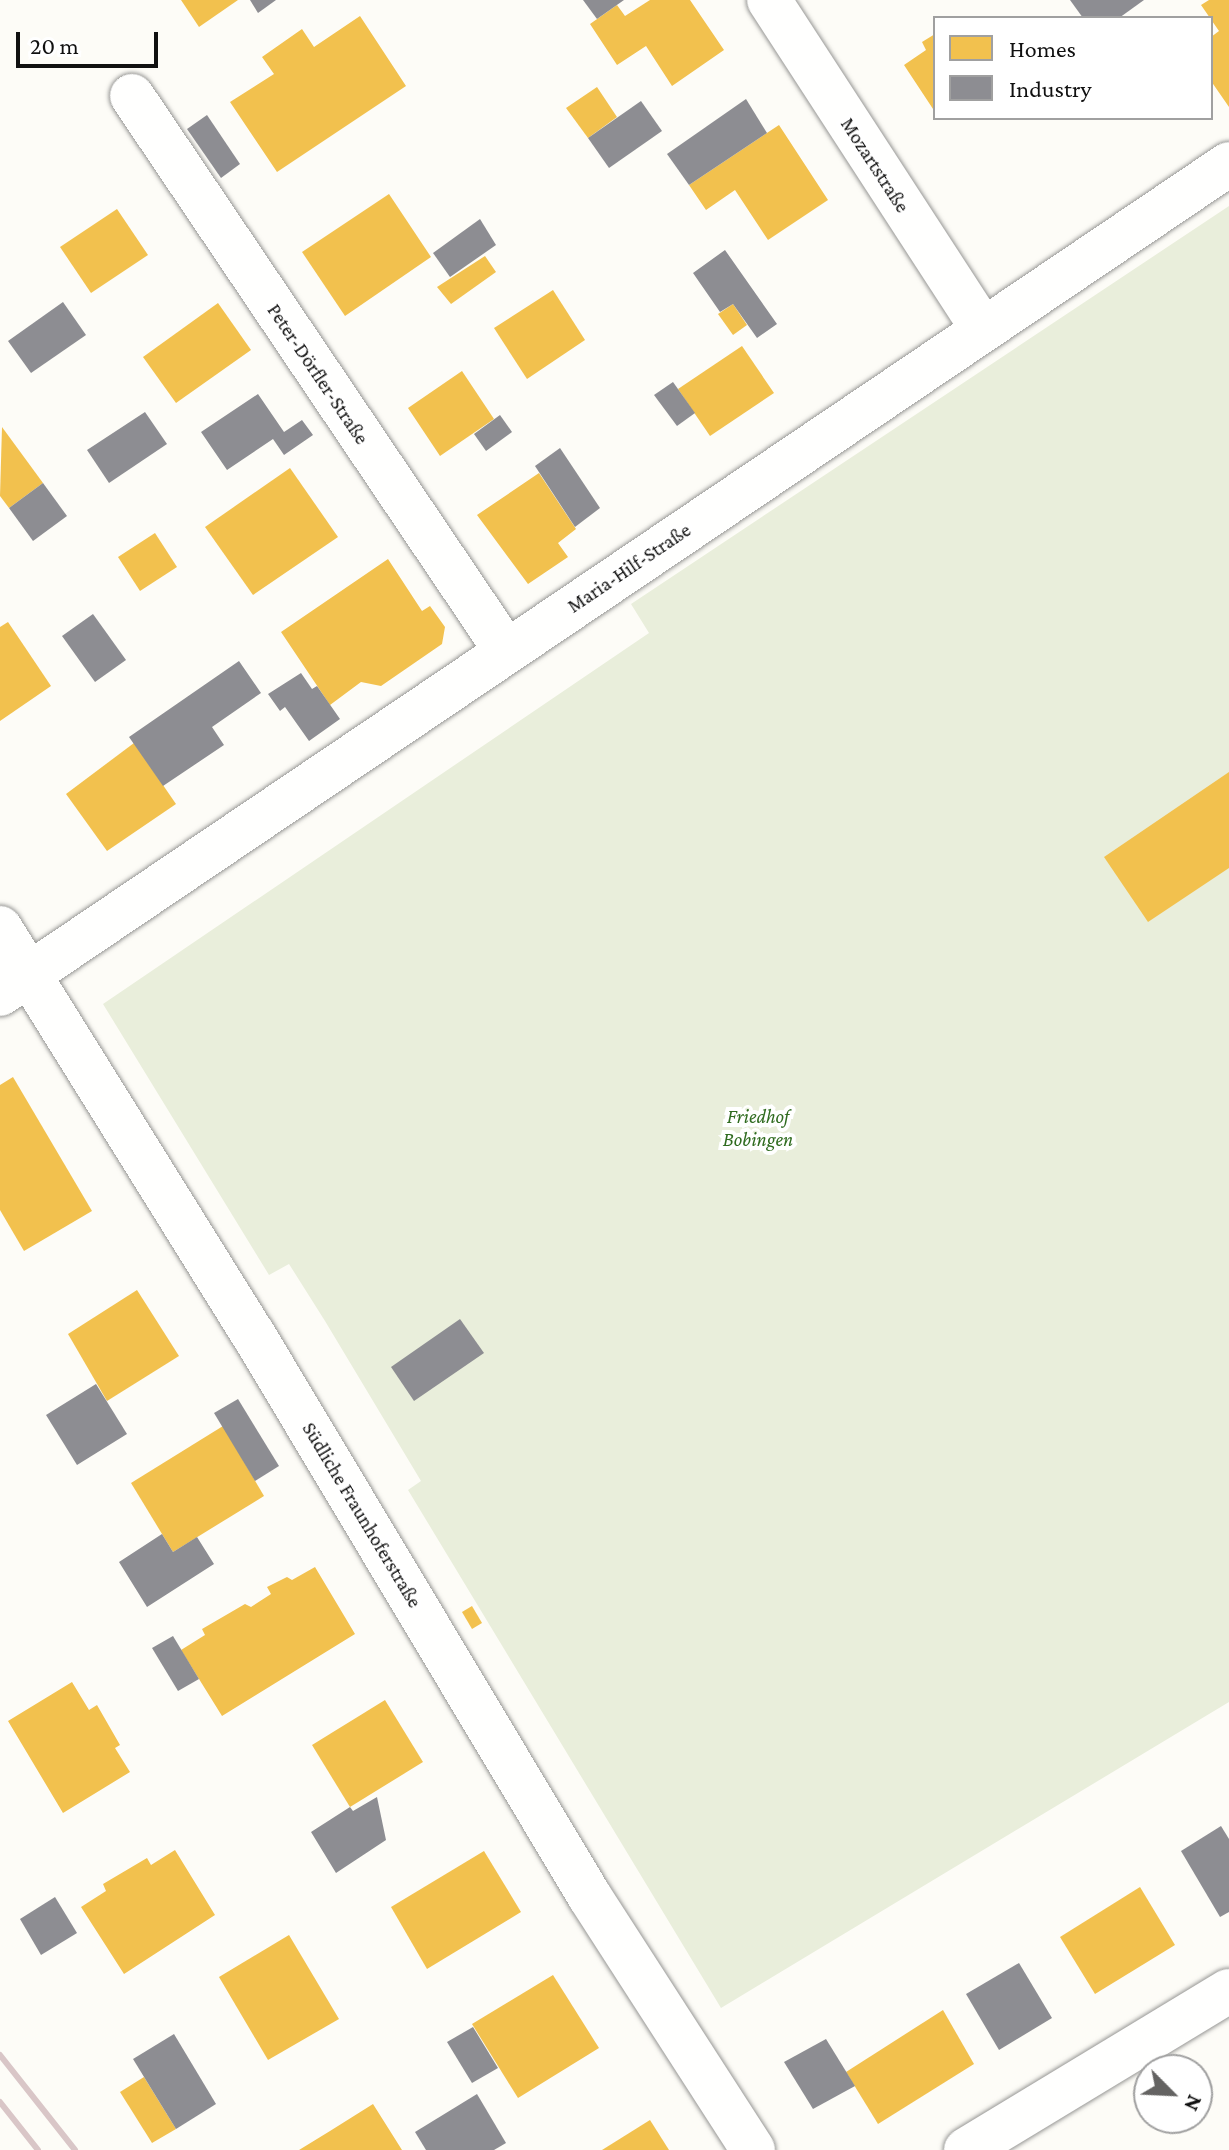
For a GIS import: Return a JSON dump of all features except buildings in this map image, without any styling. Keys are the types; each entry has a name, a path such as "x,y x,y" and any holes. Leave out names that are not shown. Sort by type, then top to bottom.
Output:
{"street":[{"name":"Mozartstraße","path":"769,0 983,330"},
{"name":"Peter-Dörfler-Straße","path":"132,96 506,651"},
{"name":"Maria-Hilf-Straße","path":"15,983 1229,164"},
{"name":"Südliche Fraunhoferstraße","path":"0,928 15,983 307,1422 590,1897 753,2150"},
{"path":"966,2150 1229,1991"}],"green space":[{"name":"Friedhof Bobingen","path":"1229,206 1229,1702 721,2008 408,1490 421,1481 325,1321 289,1264 269,1275 103,1004 649,633 631,604"}],"railway":[{"path":"0,2055 75,2150"},
{"path":"0,2102 38,2150"}]}
